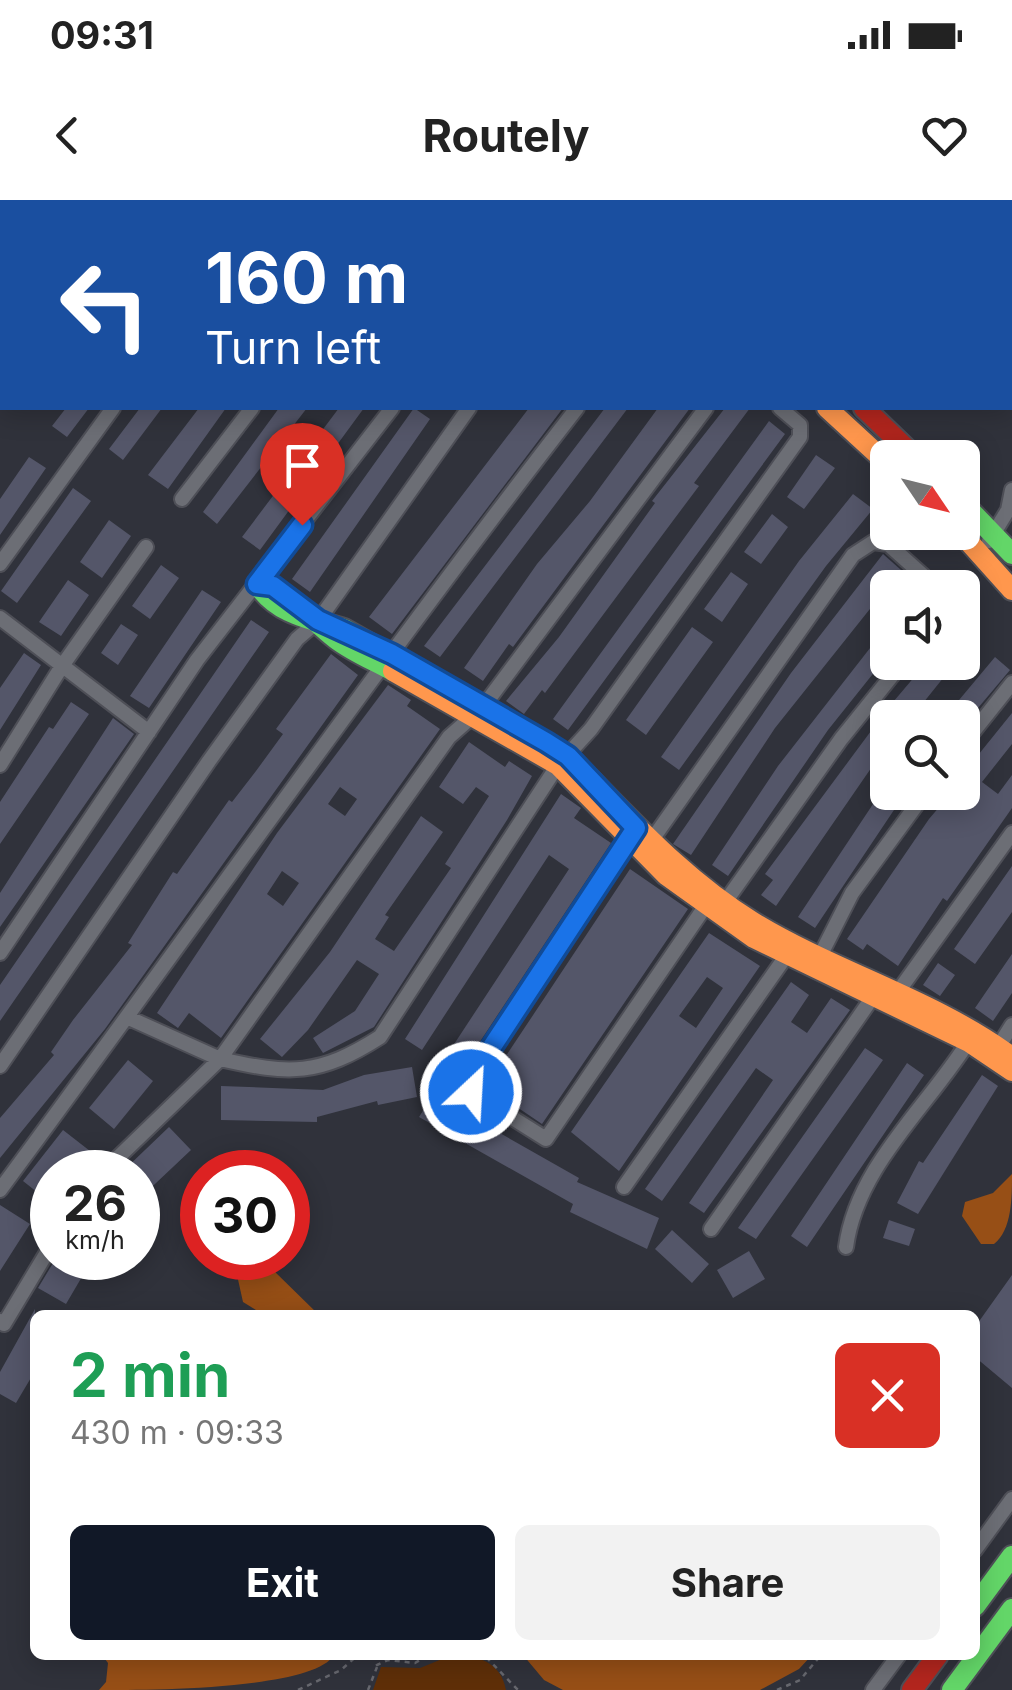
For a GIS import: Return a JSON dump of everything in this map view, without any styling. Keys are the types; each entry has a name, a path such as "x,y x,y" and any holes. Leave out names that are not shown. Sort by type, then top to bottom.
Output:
{"main road":[{"path":"829,410 870,447"},
{"path":"866,410 897,440"},
{"path":"980,521 1012,554"},
{"path":"978,552 1012,590"},
{"path":"257,584 273,586 318,620 563,760 640,841 715,904 816,963 972,1036 1000,1053 1012,1071"},
{"path":"980,1599 1012,1556"},
{"path":"980,1652 1012,1609"},
{"path":"912,1690 934,1660"},
{"path":"952,1690 974,1660"}],"street":[{"path":"0,564 112,410"},
{"path":"182,499 250,410"},
{"path":"0,953 197,660 390,410"},
{"path":"0,1066 209,761 297,639 318,620 469,410"},
{"path":"0,1190 129,1018 228,872 575,410"},
{"path":"126,1150 220,1059 297,958 449,737 476,712 704,410"},
{"path":"129,1018 220,1059 266,1070 306,1072 342,1061 380,1037 563,760 800,437 800,426 782,410"},
{"path":"978,552 994,536 1008,510 1012,490"},
{"path":"889,680 715,904 546,1138 481,1102 471,1092 470,1080 640,841 853,555 873,542 888,544 917,570"},
{"path":"0,764 62,666 146,548"},
{"path":"0,618 149,732"},
{"path":"980,723 1012,683"},
{"path":"816,963 852,894 913,810"},
{"path":"711,1229 885,995 1012,833"},
{"path":"624,1187 791,950"},
{"path":"1000,1053 1012,1025"},
{"path":"846,1247 850,1220 904,1128 972,1036"},
{"path":"0,1321 4,1324 30,1280"},
{"path":"980,1543 1012,1499"},
{"path":"874,1690 895,1660"}],"path":[{"path":"298,1690 342,1670 353,1660"},
{"path":"375,1660 378,1665"},
{"path":"368,1690 378,1665 388,1660 420,1660"},
{"path":"489,1660 518,1690"},
{"path":"777,1690 800,1680 817,1660"}],"shaded area":[{"path":"1012,1174 1010,1213 1004,1231 994,1244 981,1244 962,1216 965,1202 993,1193"},
{"path":"238,1280 283,1280 314,1310 256,1310 243,1302"},
{"path":"106,1660 328,1660 320,1667 295,1675 226,1686 99,1690 106,1682"},
{"path":"440,1660 481,1660 494,1667 506,1690 373,1690 381,1667 420,1668"},
{"path":"527,1660 807,1660 799,1669 760,1690 563,1690 544,1680"}],"building":[{"path":"64,410 87,410 67,437 52,426"},
{"path":"138,410 160,410 123,460 109,449"},
{"path":"197,410 225,410 168,489 148,475"},
{"path":"278,410 305,410 217,524 203,512"},
{"path":"337,410 363,410 260,550 242,537"},
{"path":"413,410 430,419 310,592 292,579"},
{"path":"527,410 561,410 392,634 369,617"},
{"path":"603,410 626,410 440,657 424,646"},
{"path":"657,410 689,410 513,647 509,644 483,681 464,668 537,564 590,501"},
{"path":"723,410 749,410 694,483 699,486 545,693 542,690 524,714 506,701 559,637 655,503 652,501"},
{"path":"769,421 785,434 568,730 553,719"},
{"path":"816,455 835,468 804,509 787,497"},
{"path":"29,457 46,468 0,535 0,499"},
{"path":"73,488 91,501 17,603 1,591"},
{"path":"853,494 870,507 870,513 826,566 679,770 661,757 799,561"},
{"path":"772,514 788,527 761,564 744,552"},
{"path":"109,520 131,536 102,578 80,562"},
{"path":"883,554 901,570 871,570"},
{"path":"161,565 179,578 150,619 132,606"},
{"path":"870,571 870,609 775,728 691,855 673,844 791,673"},
{"path":"731,572 748,584 722,622 704,609"},
{"path":"68,580 89,595 61,636 39,622"},
{"path":"202,590 221,602 149,708 130,696"},
{"path":"251,620 269,632 0,1021 0,985"},
{"path":"121,624 138,635 118,665 101,653"},
{"path":"692,627 713,642 646,735 626,720"},
{"path":"870,648 870,678 828,730 728,876 712,865 778,766"},
{"path":"24,653 41,665 0,730 0,688"},
{"path":"331,654 358,675 105,1029 0,1158 0,1118 54,1055 51,1052 73,1020 132,945 128,943 173,872 177,874 229,800 232,802 283,734 276,729"},
{"path":"995,657 1010,670 980,706 980,700 959,700 980,680"},
{"path":"912,680 942,680 925,700 895,700"},
{"path":"388,685 411,700 407,706 440,729 221,1038 189,1013 178,1028 157,1013 277,833","holes":["340,787 357,799 345,816 328,804","282,871 299,883 283,906 267,894"]},
{"path":"71,702 89,714 0,844 0,802 49,727 53,729"},
{"path":"1012,713 1012,744 982,782 998,794 1012,775 1012,808 947,901 943,898 898,966 867,944 863,950 847,939 929,819 937,810 980,810 980,753"},
{"path":"113,718 134,734 0,927 0,893"},
{"path":"870,732 870,770 776,906 761,895 773,880 765,874"},
{"path":"469,742 505,767 509,761 532,776 507,820 374,1027 323,1053 313,1038 355,1011 379,974 357,960 308,1030 282,1057 260,1039 330,952 421,816 443,832 385,915 389,917 375,939 394,951 451,868 445,864 489,796 476,787 463,804 439,787"},
{"path":"561,794 581,808 574,818 611,843 460,1072 443,1061 569,869 549,855 422,1050 405,1039"},
{"path":"870,809 894,810 815,928 798,917"},
{"path":"1012,866 1012,912 975,964 954,949"},
{"path":"630,869 688,909 542,1124 486,1086"},
{"path":"709,933 760,966 619,1171 571,1132","holes":["707,977 723,988 696,1028 679,1016"]},
{"path":"1012,954 1012,993 993,1021 975,1008"},
{"path":"938,963 955,975 940,996 923,985"},
{"path":"791,982 809,995 791,1022 807,1033 831,998 850,1010 704,1213 689,1203 773,1080 756,1068 662,1201 645,1189"},
{"path":"865,1048 883,1060 756,1239 738,1228"},
{"path":"128,1060 153,1081 114,1129 89,1108"},
{"path":"907,1063 924,1075 807,1247 791,1236"},
{"path":"412,1067 417,1097 378,1105 377,1101 317,1117 317,1122 221,1120 221,1086 323,1090 364,1075"},
{"path":"982,1075 998,1086 918,1214 897,1203 919,1161 923,1163"},
{"path":"433,1095 579,1178 577,1182 659,1218 647,1249 570,1212 573,1204 419,1117"},
{"path":"169,1127 191,1150 180,1150 180,1160 160,1179 160,1150 145,1150"},
{"path":"63,1130 89,1150 47,1150"},
{"path":"0,1205 30,1224 0,1271"},
{"path":"889,1220 915,1229 909,1246 883,1238"},
{"path":"672,1230 709,1264 692,1283 655,1249"},
{"path":"749,1251 765,1279 733,1298 717,1270"},
{"path":"1012,1275 1012,1388 980,1361 980,1320"},
{"path":"43,1280 80,1280 66,1304 38,1288"},
{"path":"30,1318 30,1379 16,1403 0,1394 0,1372"}],"traffic: fast":[{"path":"980,521 1012,554"},
{"path":"393,671 343,644 326,631 317,623 308,615 299,607 280,593 257,584 285,609 307,619 319,622 344,629 568,756 592,781"},
{"path":"980,1599 1012,1556"},
{"path":"980,1652 1012,1609"},
{"path":"952,1690 974,1660"}],"traffic: slow":[{"path":"829,410 870,447"},
{"path":"976,550 1012,590"},
{"path":"393,671 558,765 666,875 754,938 969,1042 1012,1071"},
{"path":"592,781 668,857 730,907 785,940 950,1019 1012,1057"}],"traffic: jam":[{"path":"866,410 897,440"},
{"path":"912,1690 934,1660"}],"route":[{"path":"302,525 257,584 273,586 318,620 392,654 568,756 636,828 470,1080 471,1092"}]}
